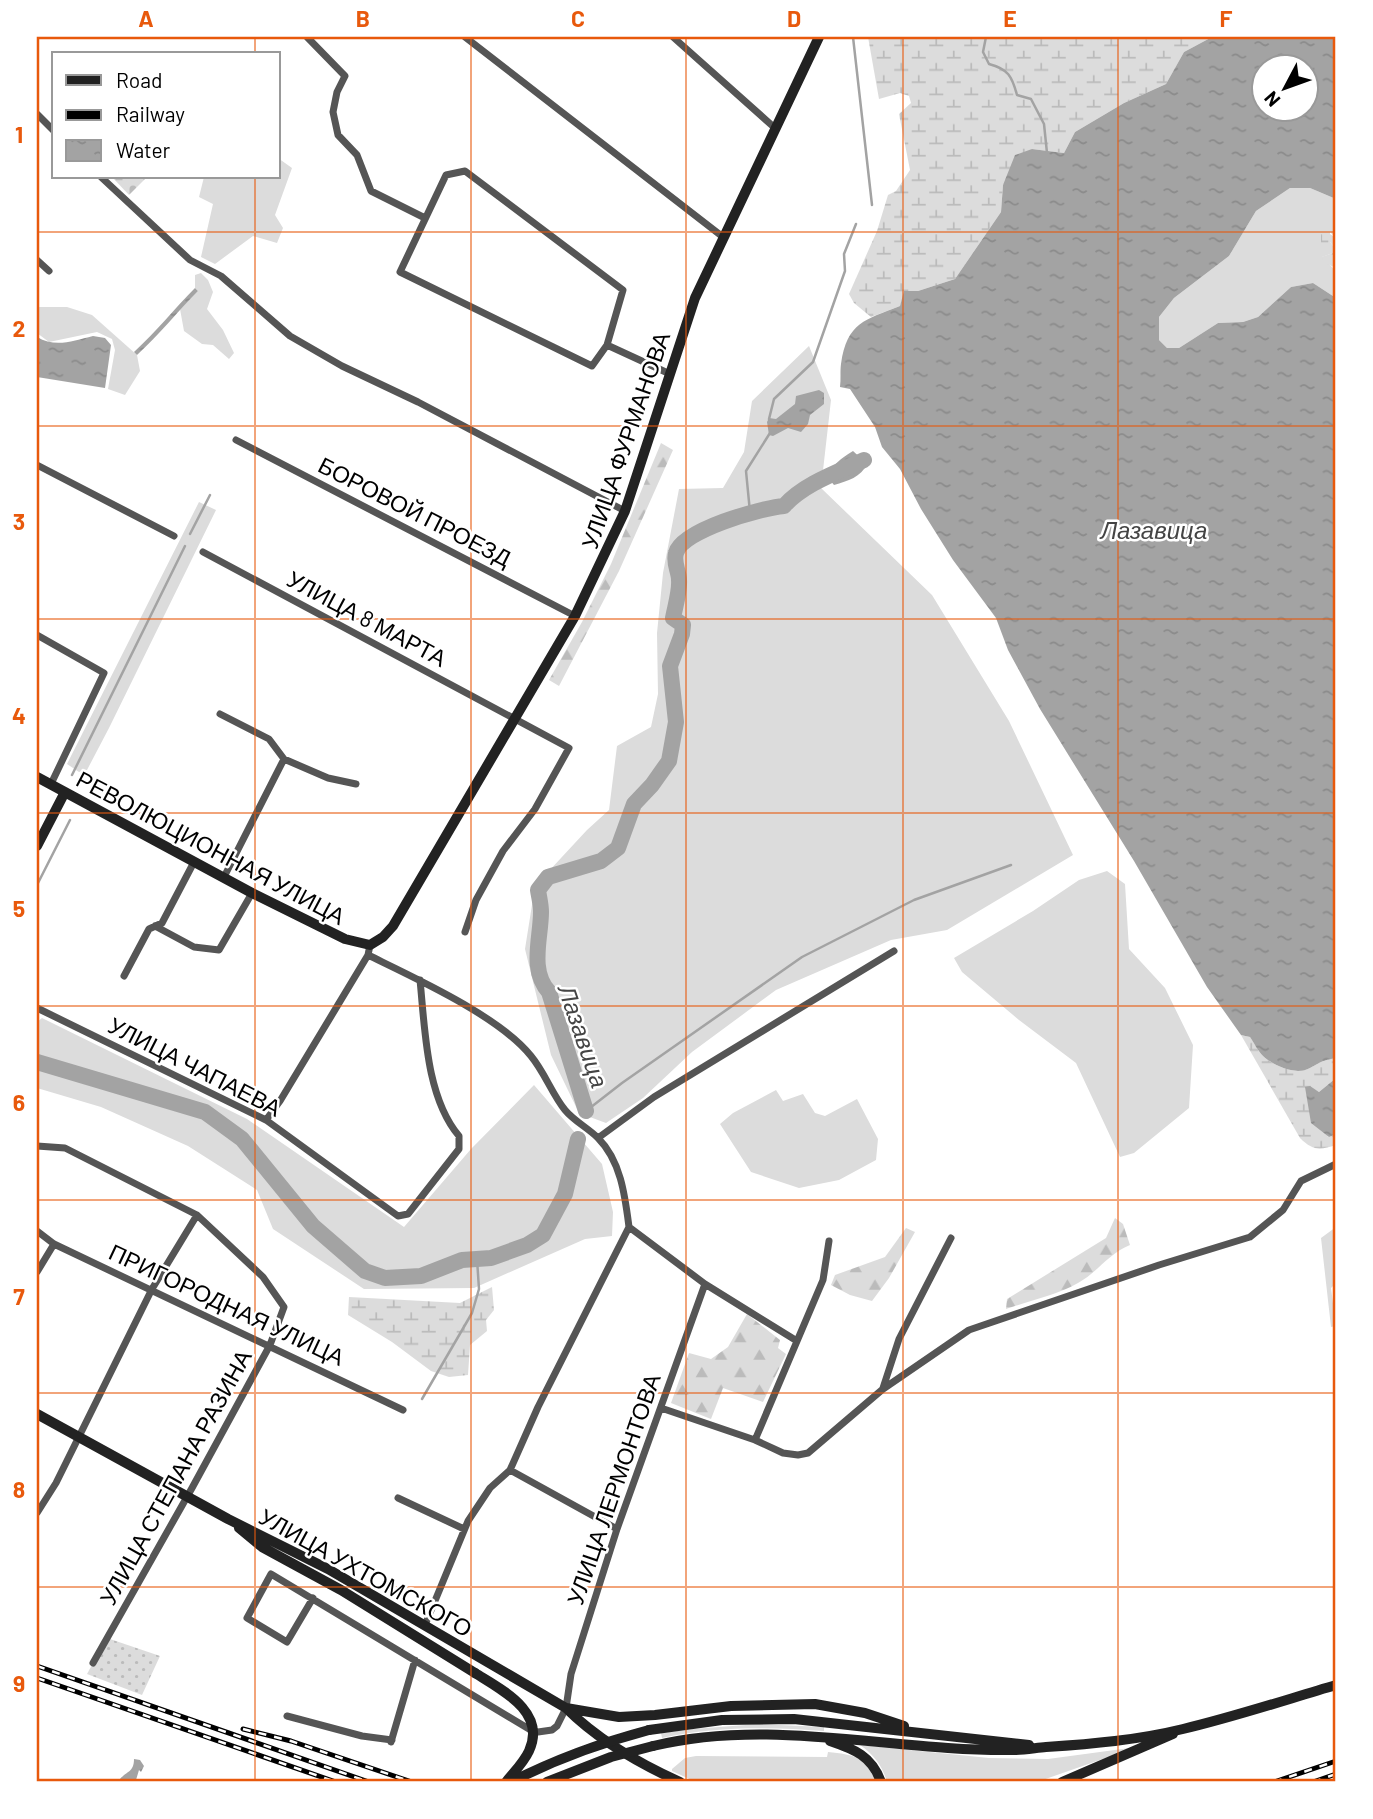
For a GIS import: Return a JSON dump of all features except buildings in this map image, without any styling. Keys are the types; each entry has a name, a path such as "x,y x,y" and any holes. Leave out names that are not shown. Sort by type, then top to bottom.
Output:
{"main road":[{"name":"УЛИЦА ФУРМАНОВА","path":"369,950 393,926 575,616 601,566 625,512 695,298 819,37"},
{"name":"РЕВОЛЮЦИОННАЯ УЛИЦА","path":"37,777 194,862 369,950"},
{"path":"37,846 65,792"},
{"name":"УЛИЦА УХТОМСКОГО","path":"37,1413 228,1519 328,1569 566,1708 579,1721 641,1762 680,1782"},
{"path":"228,1519 262,1547 341,1590 523,1706 531,1721 533,1739 530,1750 508,1782"},
{"path":"547,1782 611,1757 653,1746 724,1736 816,1736 966,1749 1017,1750 1119,1741 1183,1729 1336,1685"},
{"path":"566,1708 619,1717 732,1706 815,1704 865,1713 925,1732"},
{"path":"508,1782 603,1742 649,1730 722,1720 794,1719 1043,1747"},
{"path":"1062,1782 1183,1729"},
{"path":"816,1736 854,1749 868,1758 878,1772 881,1782"}],"street":[{"path":"307,37 345,76 337,92 333,111 338,135 357,155 371,191 425,218"},
{"path":"465,37 723,237"},
{"path":"673,37 776,129"},
{"path":"37,114 52,129"},
{"path":"465,171 623,290 607,345 592,366 400,272 425,218 446,175 465,171"},
{"path":"102,178 190,260 221,276 290,336 342,366 418,402 625,512"},
{"path":"37,260 49,271"},
{"path":"607,345 670,374"},
{"name":"БОРОВОЙ ПРОЕЗД","path":"236,440 575,616"},
{"path":"37,465 174,536"},
{"name":"УЛИЦА 8 МАРТА","path":"203,552 569,748 535,809 503,851 476,900 465,932"},
{"path":"37,635 104,673 51,784"},
{"path":"220,714 269,739 284,759 328,778 356,784"},
{"path":"224,877 284,759"},
{"path":"124,976 149,929 162,923 194,862"},
{"path":"155,926 194,947 219,950 252,892"},
{"path":"369,950 485,1019 530,1054 565,1111 598,1138 613,1160 621,1182 628,1227 538,1407 510,1470 490,1488 464,1529 425,1625"},
{"name":"УЛИЦА ФУРМАНОВА","path":"266,1120 280,1101 369,950"},
{"path":"598,1138 654,1097 894,951"},
{"name":"УЛИЦА ЧАПАЕВА","path":"37,1008 266,1120 398,1216 408,1214 459,1149 459,1136 445,1115 435,1085 426,1042 420,980"},
{"path":"37,1146 65,1148 197,1215 152,1289 56,1483 37,1513"},
{"path":"661,1408 755,1440 783,1453 808,1453 883,1389 969,1330 1250,1237 1283,1210 1301,1181 1336,1164"},
{"name":"УЛИЦА СТЕПАНА РАЗИНА","path":"93,1663 270,1345 284,1307 263,1278 197,1215"},
{"path":"628,1227 705,1284 797,1341"},
{"name":"ПРИГОРОДНАЯ УЛИЦА","path":"37,1231 54,1244 403,1410"},
{"path":"883,1389 899,1339 951,1238"},
{"path":"755,1440 823,1280 829,1241"},
{"path":"37,1272 54,1244"},
{"name":"УЛИЦА ЛЕРМОНТОВА","path":"566,1708 571,1674 617,1529 705,1284"},
{"path":"510,1470 617,1529"},
{"path":"398,1498 464,1529"},
{"path":"313,1598 287,1642 247,1618 271,1574 313,1598 528,1729 552,1730 566,1708"},
{"path":"287,1716 392,1741 415,1660"}],"green space":[{"path":"868,37 1212,37 1184,52 1166,84 1124,103 1075,132 1064,153 1032,149 1003,185 1001,212 955,279 918,291 905,291 900,306 871,317 854,303 849,294 877,231 888,195 896,191 910,170 899,114 911,103 909,96 900,93 879,99"},
{"path":"280,159 292,168 275,215 283,228 277,243 253,236 215,264 201,257 213,204 199,197 204,178 280,178"},
{"path":"113,178 146,178 129,195"},
{"path":"1290,188 1310,188 1336,199 1336,238 1330,232 1333,253 1322,257 1336,268 1336,298 1313,283 1291,287 1258,317 1243,322 1218,323 1179,348 1167,348 1159,340 1159,317 1174,298 1229,256 1256,211"},
{"path":"1324,230 1336,238 1336,268 1325,263 1321,257 1333,253 1334,247 1330,242 1321,245 1321,233"},
{"path":"201,273 208,280 213,292 207,309 223,330 234,353 229,359 213,345 202,344 184,331 180,309 198,291 195,288 195,275"},
{"path":"37,307 67,307 92,315 137,355 140,371 125,395 108,389 115,350 112,339 97,332 49,342 37,333"},
{"path":"809,346 831,400 821,488 932,595 1009,721 1073,855 947,930 891,940 776,990 692,1052 643,1098 606,1123 579,1113 551,1055 525,949 535,886 609,810 617,746 651,727 658,694 657,633 663,573 679,489 723,488 744,452 752,401"},
{"path":"661,443 673,450 619,571 559,686 549,680 611,564"},
{"path":"199,502 216,510 109,728 87,770 79,772 67,764"},
{"path":"1107,871 1125,884 1129,949 1165,988 1193,1045 1189,1108 1134,1153 1120,1157 1076,1063 962,972 954,958 1079,880"},
{"path":"42,1018 247,1119 404,1227 471,1149 534,1085 602,1164 613,1212 612,1236 585,1239 474,1288 364,1289 273,1229 257,1190 188,1146 101,1107 37,1088 37,1022"},
{"path":"1241,1035 1250,1037 1268,1060 1292,1070 1304,1070 1336,1058 1336,1078 1319,1092 1310,1087 1328,1137 1336,1134 1336,1145 1317,1148 1300,1138"},
{"path":"776,1090 783,1101 803,1094 815,1113 825,1116 857,1099 878,1139 876,1160 839,1180 799,1188 751,1172 720,1124 733,1113"},
{"path":"1115,1218 1123,1224 1130,1245 1070,1287 1006,1309 1007,1299 1106,1238"},
{"path":"1336,1227 1336,1283 1331,1288 1336,1326 1331,1327 1321,1238"},
{"path":"906,1228 915,1232 889,1278 872,1301 850,1295 831,1285 835,1275 885,1257"},
{"path":"492,1287 494,1310 486,1320 487,1331 470,1345 468,1375 449,1377 431,1371 392,1342 348,1315 349,1297 460,1303"},
{"path":"747,1314 780,1340 778,1348 786,1354 763,1402 723,1388 711,1419 671,1403 689,1353 711,1359 728,1347"},
{"path":"107,1638 160,1656 142,1695 87,1674"},
{"path":"759,1724 824,1727 824,1731 743,1728 662,1738 661,1733 693,1729"},
{"path":"860,1745 989,1758 1048,1759 1137,1747 1037,1782 887,1782 877,1761"},
{"path":"828,1752 858,1758 876,1782 696,1782 672,1771 685,1758 696,1756 827,1757"}],"water":[{"name":"Лазавица","path":"1212,37 1336,37 1336,199 1310,188 1290,188 1256,211 1229,256 1174,298 1159,317 1159,340 1167,348 1179,348 1218,323 1243,322 1258,317 1291,287 1313,283 1336,298 1336,1058 1298,1071 1279,1066 1263,1056 1250,1037 1241,1035 1207,987 1134,861 1040,709 1008,650 996,618 953,560 900,469 882,447 875,427 850,389 840,387 844,350 848,339 860,324 900,306 904,291 918,291 955,279 1001,212 1003,185 1015,155 1032,149 1064,153 1075,132 1124,103 1166,84 1184,52"},
{"path":"195,288 198,291 137,355 134,352"},
{"path":"93,336 105,338 111,345 105,388 37,377 37,337 57,343"},
{"path":"819,390 824,393 824,404 810,415 808,424 801,432 788,428 773,436 769,435 769,418 776,419 795,404 796,396"},
{"path":"853,451 867,464 858,475 834,485 824,473"},
{"path":"1336,1078 1336,1134 1329,1137 1311,1123 1305,1087 1310,1086 1319,1092"},
{"path":"134,1759 140,1760 144,1766 141,1772 139,1770 136,1780 122,1782 120,1779 131,1769"}],"waterway":[{"path":"853,37 872,205"},
{"path":"986,37 983,52 989,64 1008,74 1017,95 1031,99 1044,124 1047,153"},
{"path":"769,419 774,399 813,362 845,271 844,254 856,224"},
{"path":"750,512 746,471 770,433"},
{"name":"Лазавица","path":"586,1111 549,992 539,974 541,912 538,890 548,877 601,861 618,848 634,804 669,761 676,722 670,666 683,625 673,618 679,584 676,553 681,544 692,536 741,516 784,506 811,485 864,460"},
{"path":"190,534 210,495"},
{"path":"72,775 185,546"},
{"path":"37,885 70,820"},
{"path":"586,1111 802,957 914,900 1011,865"},
{"name":"Лазавица","path":"37,1062 205,1112 242,1139 313,1226 365,1271 385,1278 421,1276 462,1260 491,1258 527,1245 543,1235 565,1194 578,1139"},
{"path":"422,1399 472,1313 479,1289 477,1259"}],"railway":[{"path":"37,1666 369,1782"},
{"path":"37,1678 336,1782"},
{"path":"243,1729 291,1741 412,1782"},
{"path":"1274,1782 1336,1761"},
{"path":"1313,1782 1336,1774"}]}
